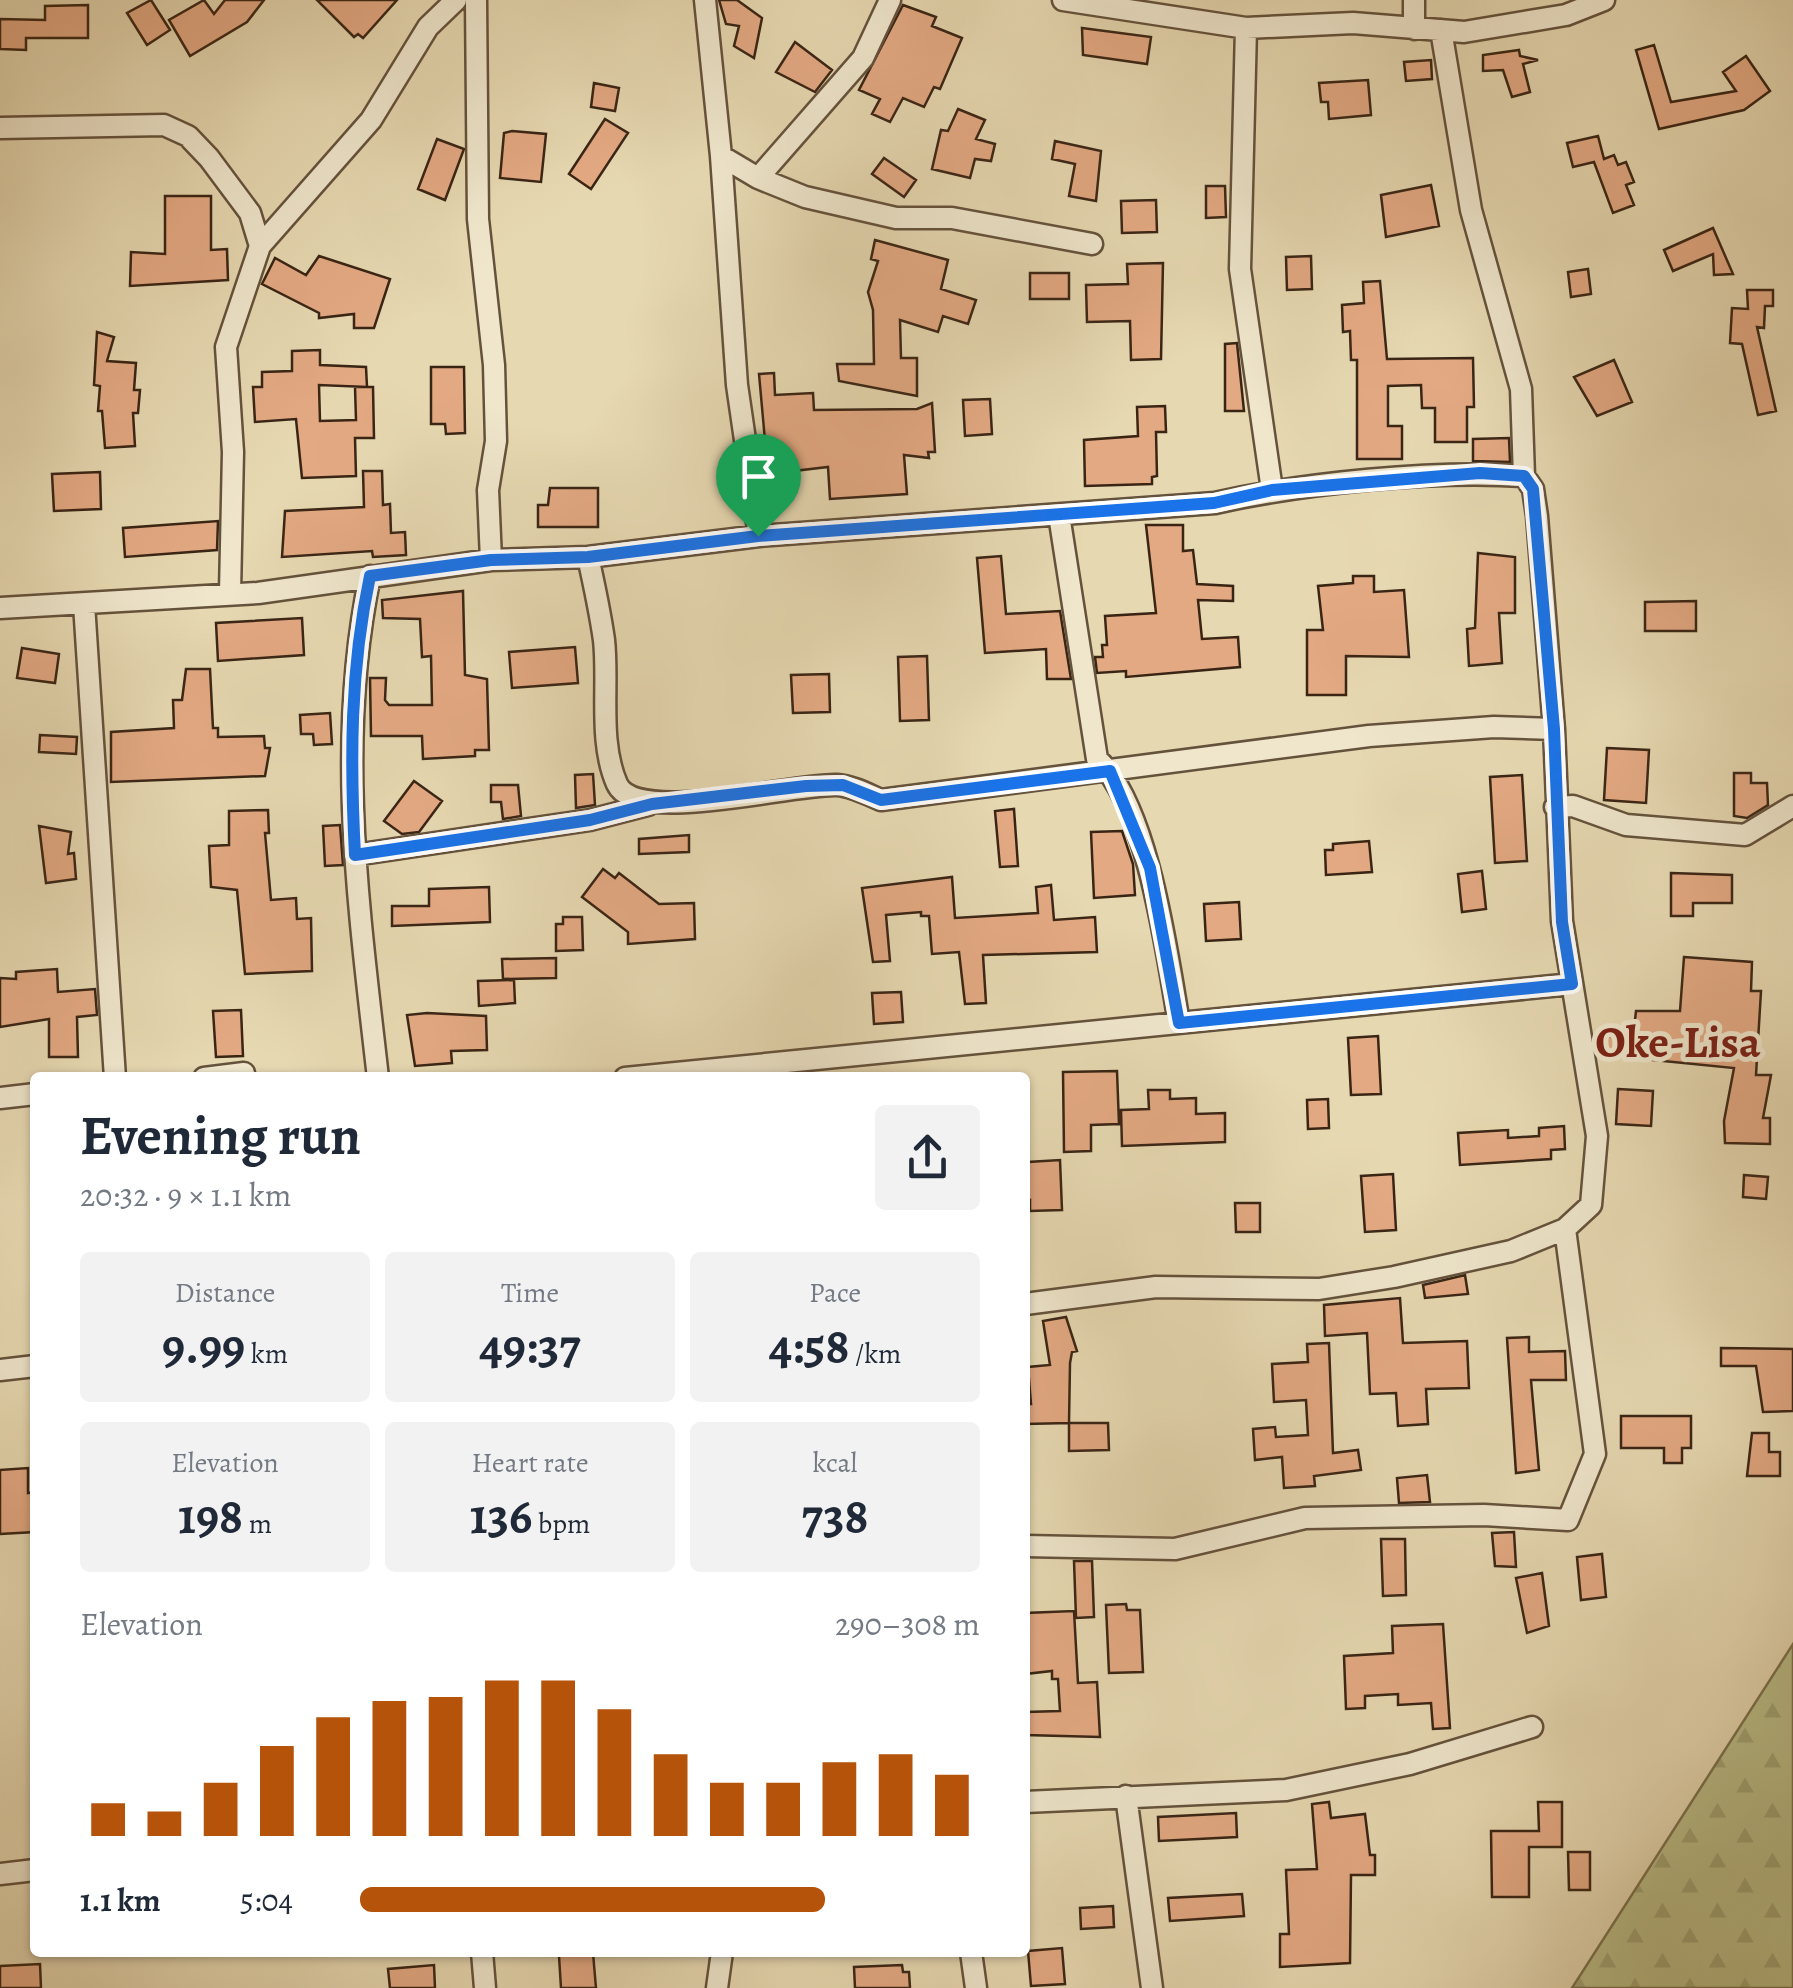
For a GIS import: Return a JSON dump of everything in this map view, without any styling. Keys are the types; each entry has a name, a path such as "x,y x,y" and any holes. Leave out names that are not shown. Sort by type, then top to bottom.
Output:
{"street":[{"path":"230,592 233,452 226,347 260,246 370,120 428,27 456,0"},
{"path":"476,0 479,236 494,365 496,441 488,490 491,560"},
{"path":"705,0 721,156 737,385 758,536"},
{"path":"758,178 863,58 890,0"},
{"path":"1063,0 1104,3 1246,28 1352,23 1464,32 1566,15 1604,0"},
{"path":"1414,0 1414,29"},
{"path":"1246,28 1240,268 1272,490"},
{"path":"1030,1303 1156,1287 1318,1289 1456,1266 1565,1229 1592,1205 1597,1136 1562,922 1554,729 1537,516 1533,489 1524,476 1521,389 1471,210 1441,30"},
{"path":"0,128 164,125 176,130 210,158 250,213 260,246"},
{"path":"721,156 758,178 805,196 853,204 896,218 952,218 1092,244"},
{"path":"0,608 307,588 491,560 588,557 758,536 1214,503 1272,490 1480,473 1524,476"},
{"path":"1059,515 1097,759 1110,771 1150,868 1179,1023"},
{"path":"588,557 604,642 606,711 617,785 627,798 652,804"},
{"path":"370,576 353,682 350,762 355,855 377,1072"},
{"path":"84,604 114,1072"},
{"path":"355,855 590,820 652,804 806,786 843,785 881,800 1369,736 1494,727 1554,729"},
{"path":"1555,807 1573,806 1626,826 1745,835 1793,806"},
{"path":"686,1072 1572,984"},
{"path":"0,1098 30,1095"},
{"path":"1030,1546 1175,1549 1305,1518 1484,1515 1568,1520 1595,1454 1565,1229"},
{"path":"0,1370 30,1367"},
{"path":"1030,1802 1286,1790 1410,1764 1532,1727"},
{"path":"1126,1796 1152,1988"},
{"path":"0,1874 30,1871"},
{"path":"482,1957 485,1988"},
{"path":"717,1988 721,1957"},
{"path":"972,1957 976,1988"}],"green space":[{"path":"1793,1644 1793,1988 1572,1988"}],"building":[{"path":"151,0 170,30 147,45 127,13"},
{"path":"204,0 214,14 225,0 264,0 247,22 190,56 169,20"},
{"path":"317,0 397,0 363,38 358,34 354,37"},
{"path":"719,0 737,0 762,18 754,58 734,46 739,26 726,24"},
{"path":"88,5 88,38 26,38 26,50 0,49 0,19 45,20 45,6"},
{"path":"903,5 936,17 932,26 962,38 940,89 934,87 924,107 903,98 890,122 872,114 880,99 859,90"},
{"path":"1082,28 1151,37 1147,64 1083,55"},
{"path":"795,42 832,70 815,92 776,72"},
{"path":"1654,45 1671,102 1736,91 1723,72 1746,56 1770,91 1744,110 1659,129 1636,50"},
{"path":"1519,50 1520,56 1538,60 1523,64 1530,92 1512,97 1503,70 1483,71 1483,55"},
{"path":"1431,60 1432,79 1406,81 1404,62"},
{"path":"1368,80 1371,115 1329,119 1328,102 1321,102 1319,83"},
{"path":"594,83 619,88 615,111 591,107"},
{"path":"958,109 985,120 976,139 995,144 991,161 975,159 970,178 932,169 941,130 948,131"},
{"path":"605,119 628,133 591,189 569,174"},
{"path":"504,133 546,134 541,182 500,178"},
{"path":"1598,136 1604,159 1614,155 1618,165 1626,162 1634,182 1626,185 1634,205 1613,213 1594,162 1573,167 1567,143"},
{"path":"437,139 464,149 445,200 418,189"},
{"path":"1055,141 1101,151 1096,201 1069,196 1075,164 1052,159"},
{"path":"884,158 916,180 904,197 872,174"},
{"path":"1431,185 1439,226 1386,237 1381,195"},
{"path":"1206,186 1225,186 1226,217 1206,218"},
{"path":"165,196 211,196 211,250 227,249 228,280 130,286 131,252 165,254"},
{"path":"1156,200 1157,232 1122,233 1121,201"},
{"path":"1713,228 1733,274 1714,275 1713,254 1673,271 1664,250"},
{"path":"875,240 948,260 941,289 976,300 968,324 943,316 938,332 900,320 901,358 917,358 917,396 839,381 837,364 874,364 873,310 868,292 878,261 871,259"},
{"path":"319,256 390,279 374,328 354,328 354,314 319,318 319,313 262,284 275,258 306,275"},
{"path":"1311,256 1312,289 1287,290 1286,257"},
{"path":"1163,263 1161,359 1131,360 1130,321 1087,322 1086,285 1128,284 1127,264"},
{"path":"1588,269 1591,294 1571,297 1568,272"},
{"path":"1030,273 1069,273 1069,299 1030,299"},
{"path":"1380,281 1387,359 1473,358 1474,407 1467,407 1467,442 1435,442 1435,408 1422,408 1421,385 1388,386 1388,426 1402,426 1402,459 1357,459 1357,360 1351,360 1350,331 1343,332 1342,305 1364,303 1363,282"},
{"path":"1747,290 1773,290 1773,306 1765,306 1764,328 1757,327 1776,411 1758,415 1742,344 1730,343 1732,308 1748,309"},
{"path":"97,332 114,337 107,361 136,363 134,390 140,390 138,413 133,413 135,446 105,448 102,411 98,411 100,386 94,385"},
{"path":"1237,343 1244,411 1225,411 1225,344"},
{"path":"320,350 320,365 366,367 367,387 373,387 374,438 355,438 356,476 302,478 296,419 255,422 253,387 262,387 262,372 292,371 292,351","holes":["319,385 367,387 355,387 356,420 320,421"]},
{"path":"1614,360 1632,402 1597,416 1574,377"},
{"path":"431,367 464,367 465,433 446,434 445,424 431,424"},
{"path":"774,373 775,395 813,393 814,410 917,409 932,403 935,452 928,452 929,458 904,455 907,494 830,499 828,467 768,474 759,374"},
{"path":"990,399 992,434 965,436 963,400"},
{"path":"1165,406 1166,432 1156,432 1157,476 1152,477 1152,484 1085,486 1084,440 1138,436 1137,407"},
{"path":"1509,438 1510,462 1473,461 1473,439"},
{"path":"363,471 382,471 383,505 390,504 391,533 405,532 406,555 373,557 372,551 282,557 285,511 364,507"},
{"path":"100,472 101,509 54,511 52,474"},
{"path":"550,488 598,488 598,527 538,527 538,505 548,505"},
{"path":"218,521 217,550 125,557 123,528"},
{"path":"1146,525 1183,525 1183,551 1193,550 1197,584 1233,586 1233,601 1198,600 1202,639 1238,637 1240,667 1126,677 1126,671 1097,673 1095,657 1103,657 1102,645 1107,645 1105,616 1156,613"},
{"path":"1478,553 1515,557 1515,613 1499,613 1502,663 1469,666 1467,629 1475,628"},
{"path":"1001,556 1006,614 1060,611 1071,679 1047,679 1046,649 985,653 977,558"},
{"path":"1353,576 1374,576 1374,592 1404,590 1409,657 1346,656 1346,695 1307,695 1307,630 1323,630 1318,586 1353,583"},
{"path":"463,591 465,675 487,679 489,750 475,750 475,756 423,759 422,736 371,736 370,678 386,678 385,700 389,705 432,705 431,656 422,657 420,619 383,618 382,600"},
{"path":"1696,601 1696,631 1645,631 1645,602"},
{"path":"302,618 304,655 218,661 216,623"},
{"path":"575,647 578,683 512,688 509,652"},
{"path":"22,648 59,654 55,683 17,678"},
{"path":"927,656 929,720 900,721 898,657"},
{"path":"186,669 210,669 213,728 218,728 218,737 264,736 265,748 270,748 265,776 111,782 111,732 174,728 173,700 182,700"},
{"path":"829,674 830,712 793,713 791,675"},
{"path":"330,713 332,744 314,745 313,734 301,734 300,715"},
{"path":"40,735 77,737 76,754 39,752"},
{"path":"1607,748 1649,750 1646,803 1604,800"},
{"path":"1734,773 1751,773 1751,783 1767,783 1768,805 1747,818 1734,816"},
{"path":"593,774 595,805 576,808 575,775"},
{"path":"1522,775 1527,861 1495,863 1490,777"},
{"path":"414,781 442,801 419,832 402,834 384,821"},
{"path":"491,785 518,785 521,816 503,819 501,802 491,802"},
{"path":"1014,809 1018,866 1000,867 995,811"},
{"path":"268,810 269,833 265,833 271,900 296,898 297,919 311,918 312,971 245,974 237,890 211,887 209,846 229,845 229,811"},
{"path":"340,825 343,865 325,866 323,826"},
{"path":"39,826 71,832 68,854 74,853 76,879 46,883"},
{"path":"1122,831 1133,864 1135,895 1094,898 1091,832"},
{"path":"689,835 689,852 639,854 639,839"},
{"path":"1369,841 1372,872 1326,875 1325,850 1333,850 1333,844"},
{"path":"603,869 615,878 619,873 659,904 694,903 695,939 628,944 628,932 582,897"},
{"path":"1482,871 1486,909 1462,912 1458,874"},
{"path":"1671,873 1732,875 1732,903 1693,903 1693,916 1671,916"},
{"path":"952,877 955,918 1038,913 1036,887 1051,885 1054,920 1095,917 1097,952 983,955 986,1003 965,1004 959,952 932,954 929,916 921,916 921,912 886,915 890,961 873,962 862,888"},
{"path":"489,887 490,922 392,926 392,906 429,906 429,889"},
{"path":"1239,902 1241,939 1206,941 1204,904"},
{"path":"563,917 582,917 583,950 556,951 556,924 563,924"},
{"path":"1684,957 1752,962 1751,991 1761,991 1756,1075 1771,1075 1763,1118 1770,1118 1770,1144 1725,1143 1724,1121 1734,1068 1604,1055 1605,1036 1633,1038 1636,1011 1680,1011"},
{"path":"556,958 556,978 503,979 502,959"},
{"path":"57,969 58,992 95,989 97,1015 77,1017 78,1057 49,1057 49,1019 0,1027 0,978 16,979 16,972"},
{"path":"514,980 515,1003 479,1006 478,981"},
{"path":"901,992 903,1022 874,1024 872,993"},
{"path":"241,1010 243,1056 216,1057 213,1011"},
{"path":"407,1015 486,1016 487,1050 451,1051 452,1063 415,1066"},
{"path":"1378,1036 1381,1094 1351,1095 1348,1038"},
{"path":"1117,1071 1119,1124 1091,1125 1091,1151 1064,1152 1063,1072"},
{"path":"1618,1089 1653,1091 1651,1126 1616,1124"},
{"path":"1148,1090 1170,1090 1170,1099 1196,1098 1196,1114 1225,1113 1225,1142 1122,1146 1121,1110 1149,1109"},
{"path":"1328,1099 1329,1128 1308,1129 1307,1100"},
{"path":"1564,1126 1565,1149 1551,1150 1551,1159 1460,1165 1458,1133 1508,1130 1508,1138 1539,1136 1539,1128"},
{"path":"1060,1160 1062,1210 1030,1211 1030,1162"},
{"path":"1393,1174 1396,1230 1365,1232 1361,1176"},
{"path":"1744,1175 1768,1177 1766,1199 1743,1197"},
{"path":"1235,1203 1260,1203 1260,1232 1236,1232"},
{"path":"1465,1275 1468,1294 1425,1298 1423,1285"},
{"path":"1400,1298 1403,1343 1467,1341 1469,1388 1426,1389 1428,1424 1398,1426 1396,1393 1370,1394 1367,1333 1325,1336 1324,1305"},
{"path":"1066,1317 1077,1351 1072,1352 1070,1363 1069,1423 1030,1424 1030,1367 1050,1365 1043,1321"},
{"path":"1529,1337 1529,1352 1565,1351 1566,1380 1531,1380 1539,1470 1516,1473 1507,1338"},
{"path":"1329,1343 1333,1453 1358,1450 1361,1470 1314,1476 1315,1486 1284,1488 1282,1457 1255,1460 1253,1429 1275,1427 1276,1437 1308,1435 1306,1400 1274,1402 1272,1364 1308,1362 1307,1344"},
{"path":"1721,1348 1793,1349 1793,1411 1763,1412 1756,1366 1721,1366"},
{"path":"1621,1416 1691,1416 1691,1448 1682,1448 1682,1463 1664,1463 1664,1448 1621,1448"},
{"path":"1069,1423 1108,1423 1109,1450 1069,1451"},
{"path":"1752,1433 1769,1433 1769,1452 1780,1452 1780,1476 1747,1476"},
{"path":"28,1468 30,1532 0,1534 0,1470"},
{"path":"1427,1475 1430,1502 1399,1503 1397,1478"},
{"path":"1514,1532 1516,1567 1495,1566 1492,1533"},
{"path":"1381,1539 1405,1539 1406,1595 1383,1596"},
{"path":"1602,1554 1606,1597 1581,1600 1577,1557"},
{"path":"1074,1561 1092,1561 1094,1617 1076,1618"},
{"path":"1542,1573 1549,1626 1527,1633 1516,1578"},
{"path":"1126,1604 1127,1610 1140,1610 1143,1672 1109,1673 1106,1605"},
{"path":"1074,1611 1078,1683 1097,1682 1100,1737 1030,1735 1030,1712 1060,1711 1058,1679 1052,1679 1052,1671 1030,1673 1030,1613"},
{"path":"1443,1624 1450,1728 1433,1729 1431,1703 1398,1705 1398,1694 1365,1696 1365,1708 1346,1709 1344,1656 1393,1653 1392,1626"},
{"path":"1329,1802 1331,1818 1365,1814 1370,1855 1375,1855 1375,1875 1351,1875 1350,1963 1280,1967 1280,1934 1289,1934 1286,1870 1317,1869 1312,1804"},
{"path":"1538,1802 1562,1802 1562,1847 1529,1847 1529,1897 1492,1897 1491,1831 1539,1831"},
{"path":"1236,1813 1237,1837 1159,1841 1158,1817"},
{"path":"1568,1852 1590,1852 1590,1890 1569,1890"},
{"path":"1242,1894 1244,1916 1170,1921 1168,1898"},
{"path":"1113,1906 1114,1927 1081,1929 1080,1908"},
{"path":"1062,1948 1065,1984 1031,1986 1030,1951"},
{"path":"559,1957 593,1957 596,1988 561,1988"},
{"path":"40,1964 41,1988 0,1988 0,1966"},
{"path":"434,1965 435,1988 390,1988 388,1969"},
{"path":"902,1965 903,1972 909,1972 910,1988 855,1988 854,1967"}],"district":[{"name":"Oke-Lisa","path":"1678,1042"}],"route":[{"path":"1480,473 1524,476 1533,489 1537,516 1554,729 1562,922 1572,984 1179,1023 1150,868 1110,771 881,800 843,785 806,786 666,806 652,804 590,820 355,855 350,762 353,682 370,576 491,560 588,557 758,536 1214,503 1272,490 1480,473"}]}
